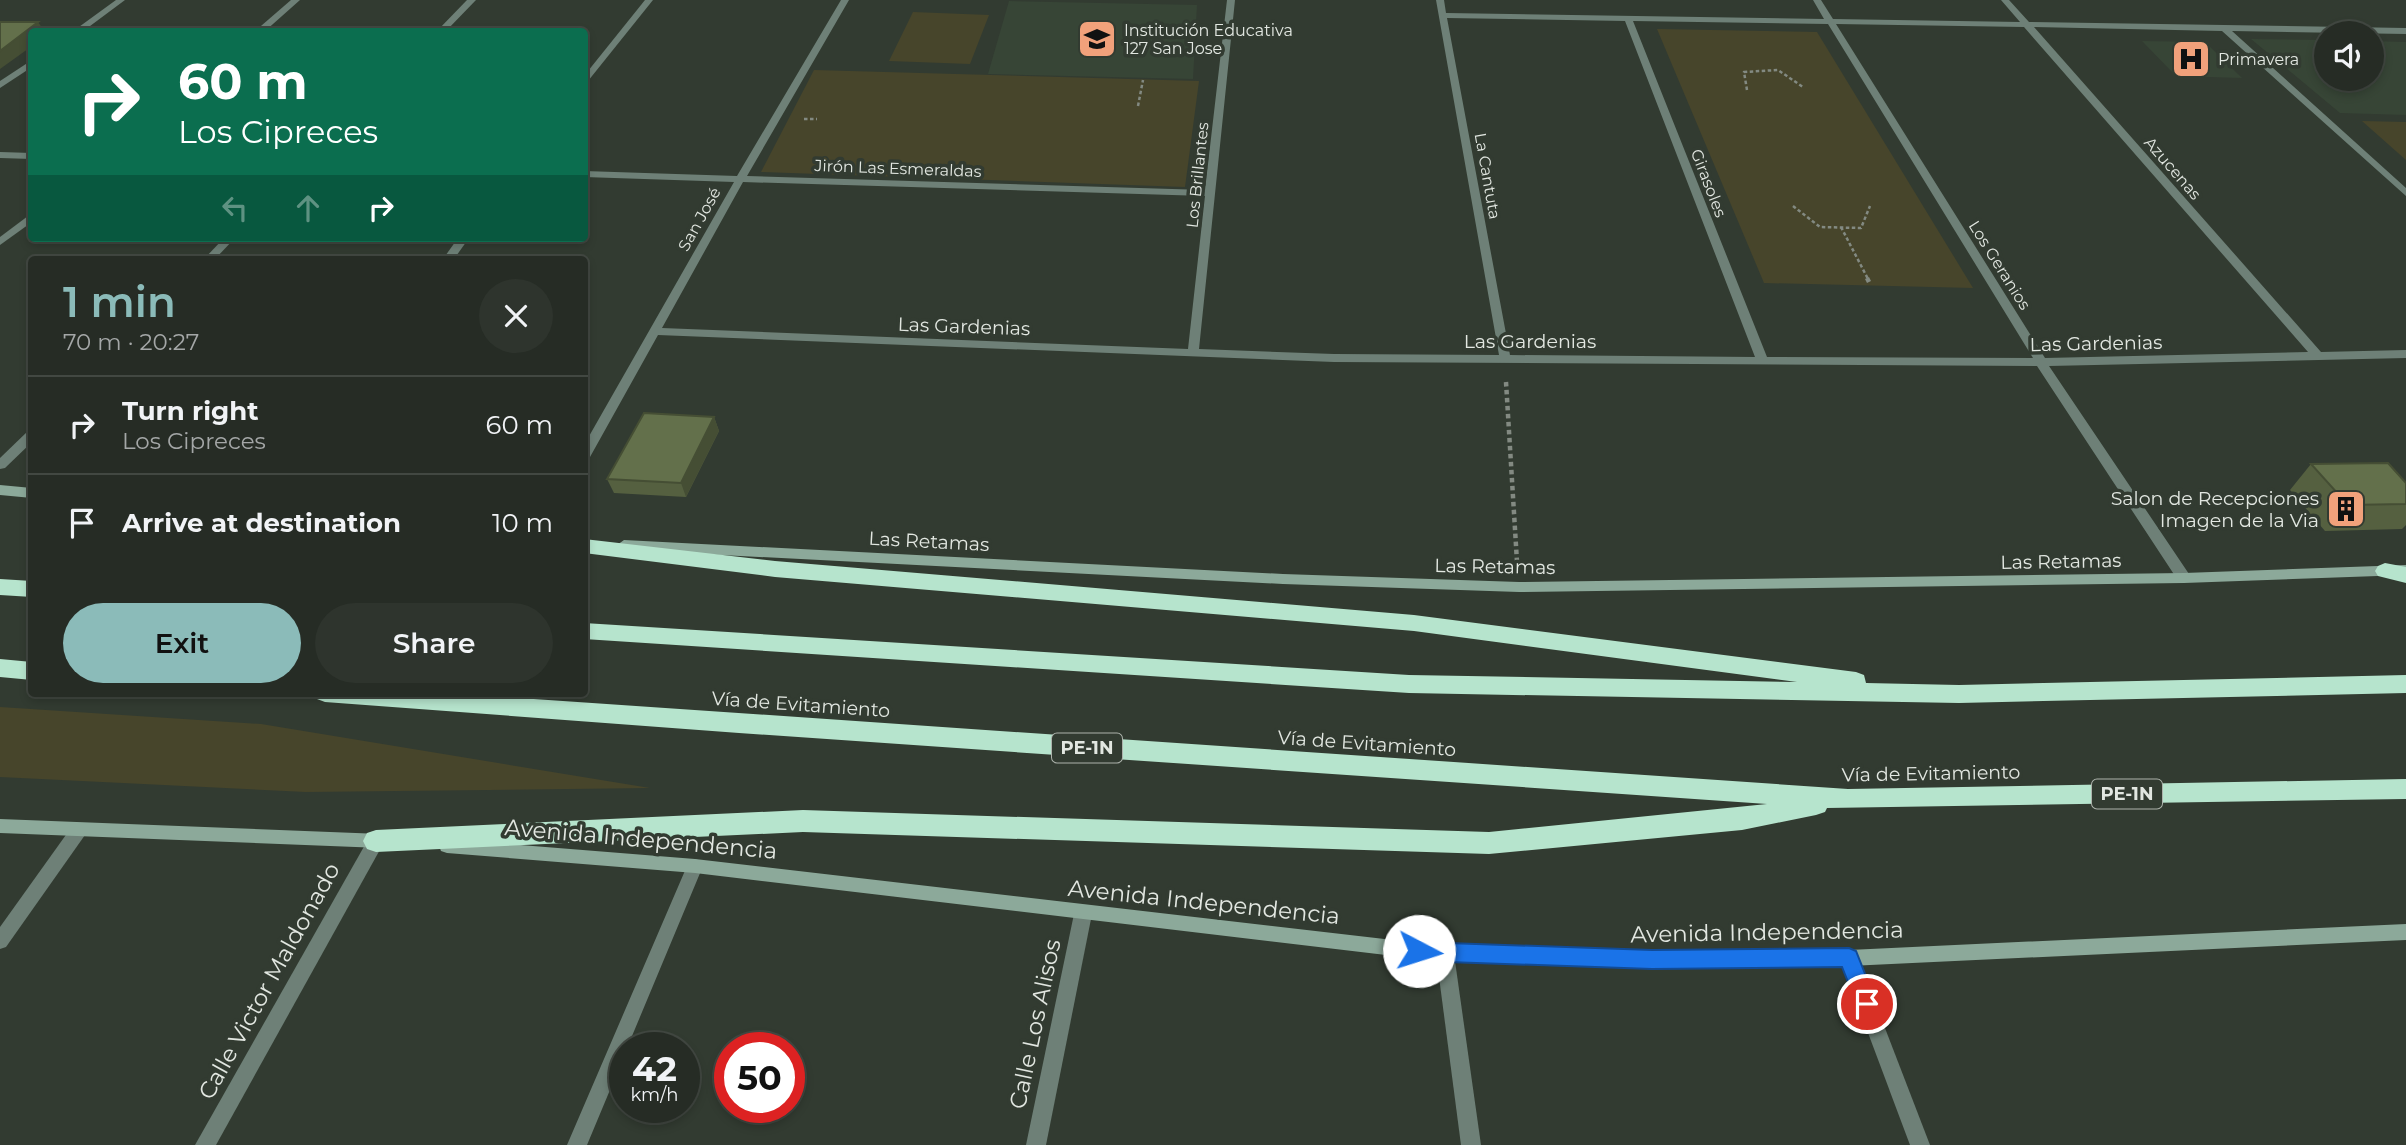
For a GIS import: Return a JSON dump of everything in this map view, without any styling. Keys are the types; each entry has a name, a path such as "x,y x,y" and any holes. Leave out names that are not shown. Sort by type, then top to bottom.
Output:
{"highway":[{"path":"588,545 775,569 1414,622 1959,695"},
{"path":"0,587 28,589"},
{"path":"588,631 1409,684 1959,695 2406,684"},
{"path":"0,668 28,671"},
{"name":"Vía de Evitamiento","path":"378,697 1848,799 2406,789"},
{"path":"376,841 803,821 1489,843 1742,819 1848,799"}],"main road":[{"path":"0,491 28,493"},
{"name":"Las Retamas","path":"588,544 1283,579 1519,587 2184,578 2399,572"},
{"name":"Avenida Independencia","path":"0,826 376,841 695,866 1083,914 1445,954 1652,960 1849,958 2406,932"}],"street":[{"path":"82,28 121,0"},
{"path":"263,28 296,0"},
{"path":"444,28 472,0"},
{"path":"588,78 649,0"},
{"name":"San José","path":"588,450 740,179 845,0"},
{"name":"Los Brillantes","path":"1193,352 1231,0"},
{"name":"La Cantuta","path":"1440,0 1505,358"},
{"name":"Los Geranios","path":"1817,0 2041,362 2184,578"},
{"name":"Azucenas","path":"2005,0 2318,356"},
{"path":"1442,15 2406,31"},
{"name":"Girasoles","path":"1628,18 1762,360"},
{"path":"2224,28 2406,193"},
{"path":"0,85 28,66"},
{"path":"0,155 28,156"},
{"name":"Jirón Las Esmeraldas","path":"588,174 1211,193"},
{"path":"0,242 28,219"},
{"path":"212,256 226,242"},
{"path":"450,256 461,242"},
{"name":"Las Gardenias","path":"654,331 1334,358 2041,362 2406,354"},
{"path":"0,465 28,438"},
{"path":"0,941 79,830"},
{"name":"Calle Victor Maldonado","path":"205,1145 376,841"},
{"path":"578,1145 695,866"},
{"name":"Calle Los Alisos","path":"1035,1145 1083,914"},
{"path":"1445,954 1471,1145"},
{"path":"1849,958 1920,1145"}],"path":[{"path":"1747,90 1744,72 1778,70 1802,87"},
{"path":"1138,106 1143,80"},
{"path":"800,119 817,119"},
{"path":"1793,206 1820,227 1841,228 1861,228 1870,206"},
{"path":"1841,228 1870,284"},
{"path":"1505,358 1519,587"}],"shaded area":[{"name":"Institución Educativa 127 San Jose","path":"1009,1 1197,5 1193,79 988,74"},
{"path":"913,12 989,15 970,64 889,61"},
{"path":"1657,29 1817,32 1973,288 1764,283"},
{"path":"2251,39 2314,40 2314,91 2384,91 2384,41 2406,42 2406,115 2340,113"},
{"name":"Primavera","path":"2142,41 2205,42 2242,78 2176,76"},
{"path":"814,70 1199,81 1185,187 761,172"},
{"path":"2362,121 2406,122 2406,160"},
{"path":"0,707 261,724 650,788 306,792 0,777"}],"building":[{"path":"0,22 38,22 28,28 0,51"},
{"path":"644,413 714,417 681,483 607,479"},
{"path":"2388,463 2406,483 2406,504 2348,505 2311,464"}],"place":[{"name":"Institución Educativa 127 San Jose","path":"1097,39"},
{"name":"Primavera","path":"2191,59"},
{"name":"Salon de Recepciones Imagen de la Via","path":"2346,509"}],"route":[{"path":"1419,951 1652,960 1849,958 1867,1004"}]}
